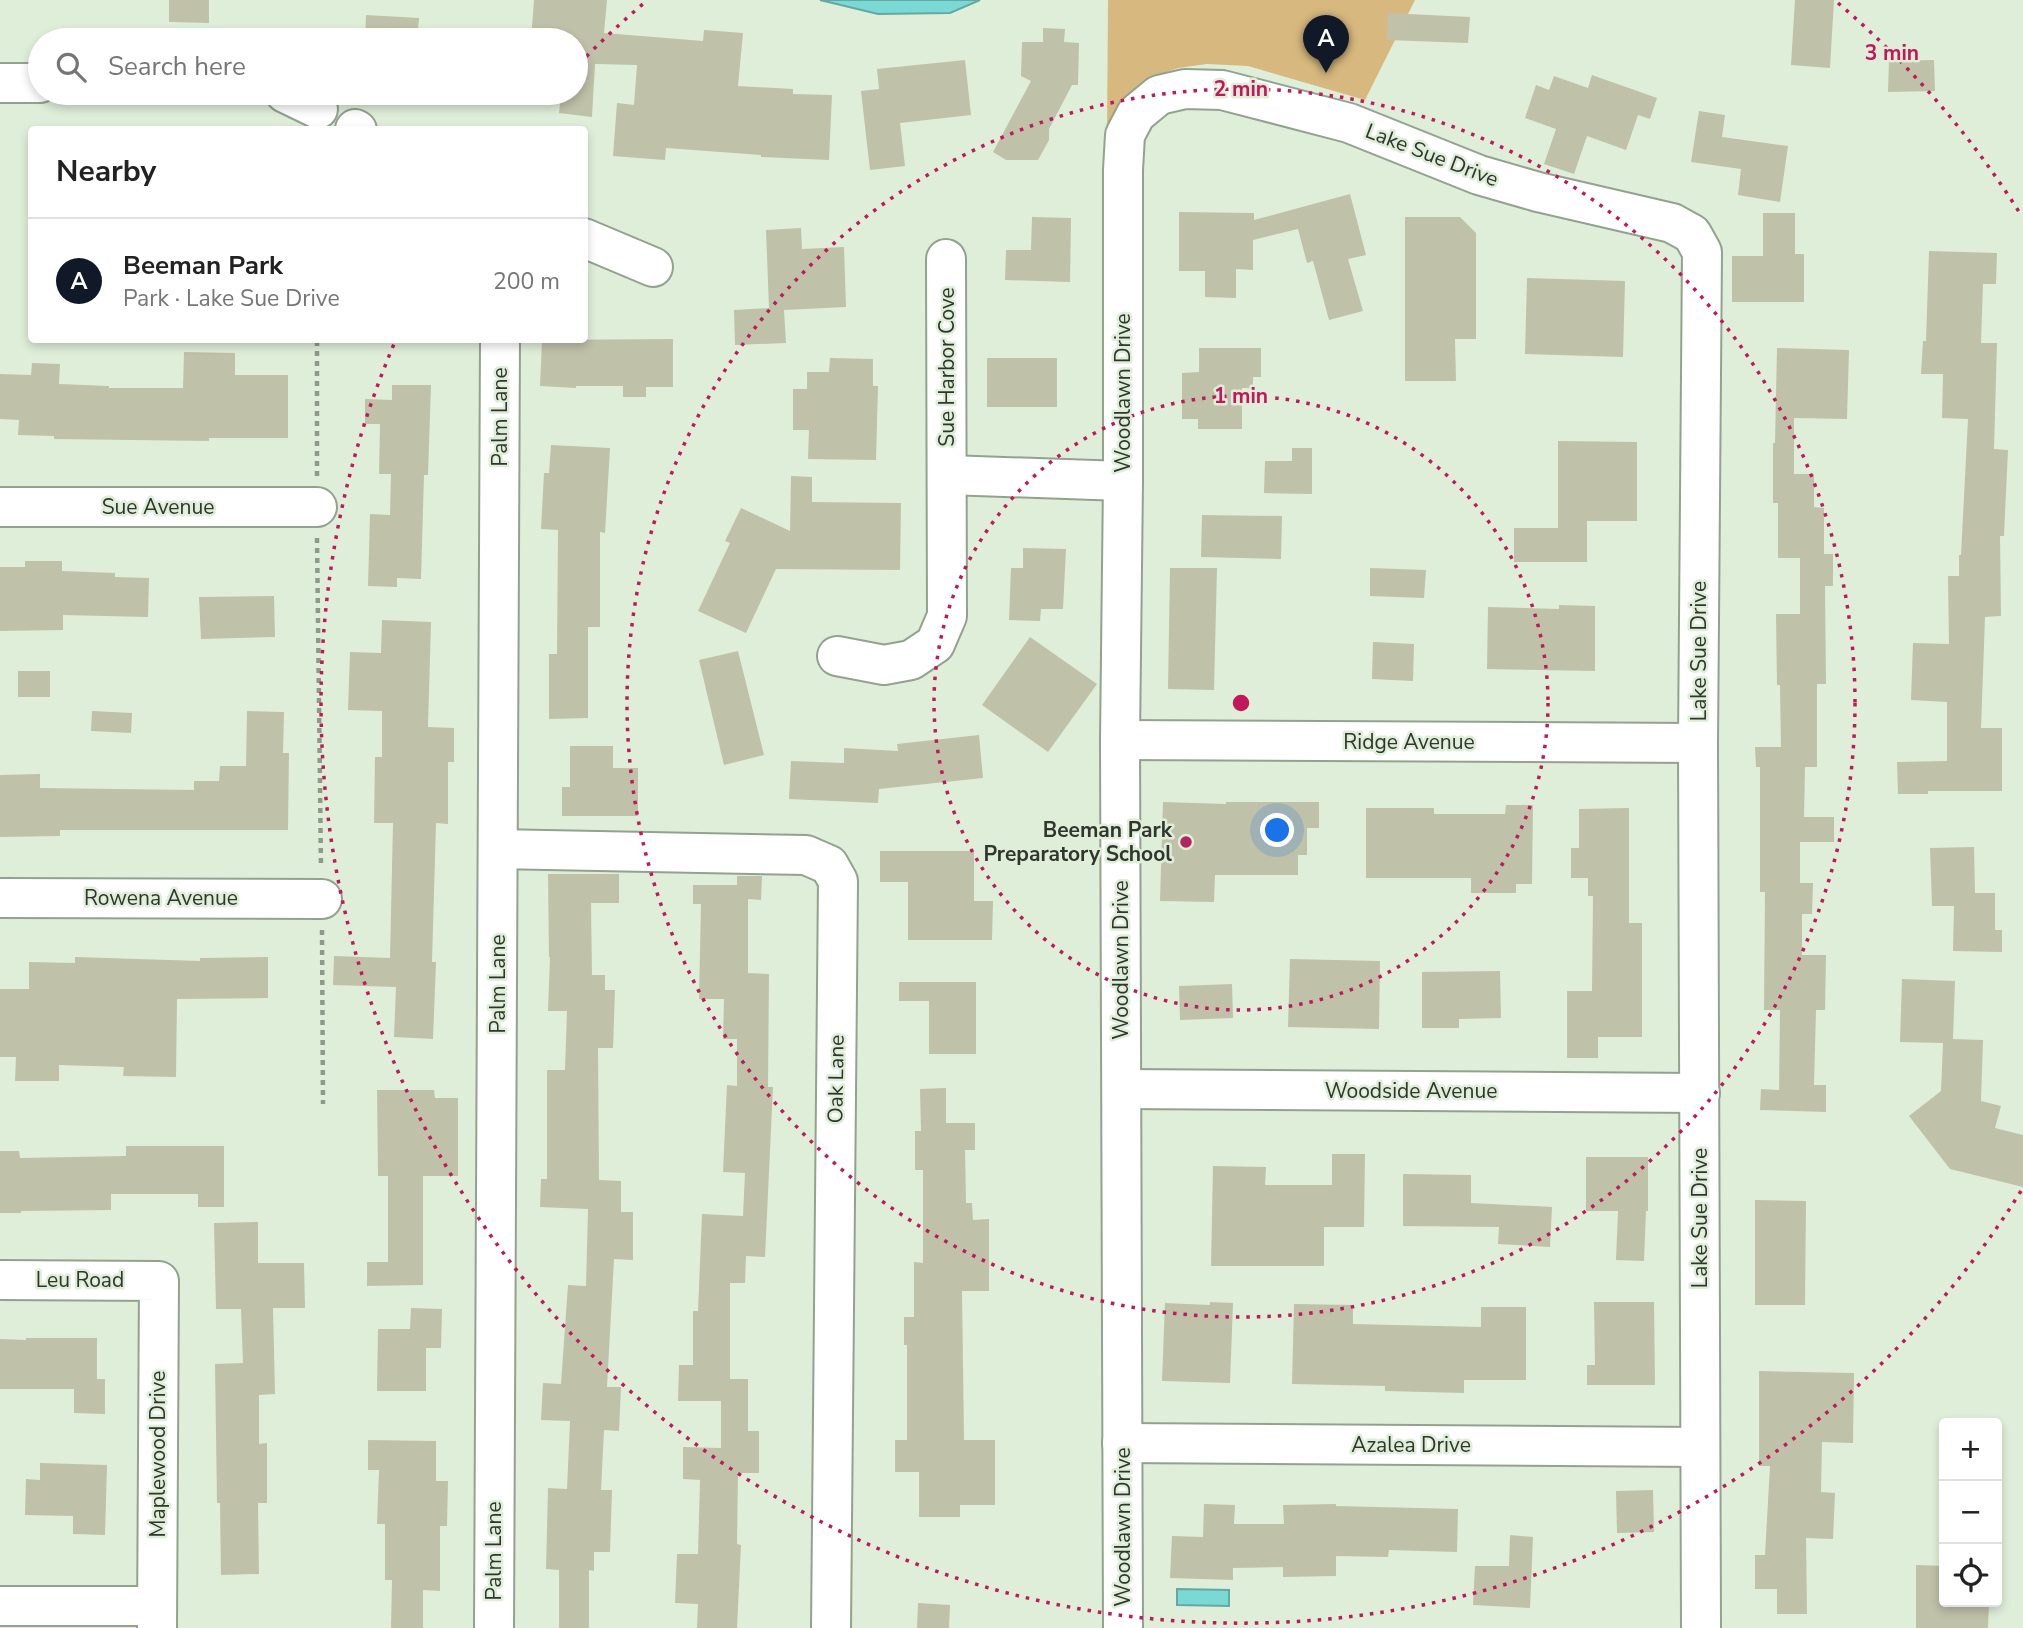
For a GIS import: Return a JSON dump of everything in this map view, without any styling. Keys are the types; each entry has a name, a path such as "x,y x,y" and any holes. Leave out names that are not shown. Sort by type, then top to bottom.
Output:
{"street":[{"path":"0,83 28,83"},
{"name":"Lake Sue Drive","path":"1159,95 1185,89 1222,90 1349,123 1479,175 1538,192 1672,223 1692,234 1702,252 1698,743 1701,1628"},
{"name":"Woodlawn Drive","path":"1123,1628 1120,740 1123,170 1125,135 1136,114 1159,95"},
{"path":"310,105 318,109"},
{"path":"588,240 653,267"},
{"name":"Sue Harbor Cove","path":"837,656 884,665 911,660 935,644 947,616 947,259"},
{"name":"Palm Lane","path":"494,1628 500,343"},
{"name":"Sue Harbor Cove","path":"948,475 1123,481"},
{"name":"Sue Avenue","path":"0,507 317,507"},
{"name":"Ridge Avenue","path":"1120,740 1698,743"},
{"name":"Oak Lane","path":"498,849 806,855 829,865 838,881 831,1628"},
{"name":"Rowena Avenue","path":"0,898 322,899"},
{"name":"Woodside Avenue","path":"1122,1089 1700,1093"},
{"name":"Leu Road","path":"0,1280 159,1281"},
{"name":"Maplewood Drive","path":"157,1617 159,1281"},
{"name":"Azalea Drive","path":"1122,1443 1700,1447"},
{"path":"0,1606 157,1617"}],"path":[{"path":"317,343 323,1104"}],"shaded area":[{"path":"1108,0 1415,0 1365,100 1248,66 1207,64 1178,68 1150,78 1129,95 1107,138"}],"water":[{"path":"820,0 980,0 950,13 878,14"},
{"path":"1177,1589 1229,1590 1229,1606 1177,1605"}],"building":[{"path":"169,0 209,0 209,23 169,22"},
{"path":"534,0 607,0 604,33 703,41 704,30 743,33 738,86 793,89 793,94 832,95 829,160 666,148 665,160 613,156 617,103 634,105 637,65 595,64 592,117 559,113 560,105 588,105 588,28 532,28"},
{"path":"1795,0 1834,0 1830,68 1791,65"},
{"path":"1388,13 1470,17 1468,43 1387,40"},
{"path":"366,15 419,18 418,28 365,28"},
{"path":"1043,28 1065,29 1064,42 1079,43 1078,85 1072,85 1049,129 1049,140 1038,160 1006,160 993,152 1031,81 1021,76 1022,42 1043,42"},
{"path":"965,60 971,115 900,123 905,166 870,170 861,91 879,89 877,69"},
{"path":"1934,60 1935,91 1888,92 1889,61"},
{"path":"1592,75 1657,98 1650,119 1638,115 1626,150 1587,136 1574,174 1544,164 1556,129 1525,118 1536,85 1549,90 1554,76 1588,88"},
{"path":"1699,111 1725,115 1722,137 1788,146 1780,202 1738,195 1741,169 1691,162"},
{"path":"1350,194 1366,255 1348,259 1363,311 1329,320 1313,261 1307,263 1298,229 1253,240 1253,270 1236,269 1236,298 1205,297 1205,271 1179,271 1179,212 1254,213 1254,220"},
{"path":"1763,213 1795,213 1795,254 1804,254 1804,302 1732,302 1732,256 1763,256"},
{"path":"1032,217 1071,218 1070,282 1005,280 1006,250 1031,250"},
{"path":"1405,217 1460,217 1476,233 1476,339 1455,339 1456,381 1405,381"},
{"path":"801,228 802,249 844,247 846,307 784,310 786,343 735,345 734,310 769,308 766,230"},
{"path":"1929,251 1997,253 1996,284 1983,284 1981,343 1997,343 1994,449 2008,450 2004,536 2000,536 2001,616 1985,617 1981,728 2002,728 2002,791 1928,791 1928,794 1898,794 1897,762 1947,761 1947,702 1911,700 1913,643 1949,644 1948,576 1959,576 1961,555 1968,419 1942,418 1943,374 1921,374 1923,341 1926,341"},
{"path":"1527,278 1625,281 1623,357 1525,354"},
{"path":"673,339 673,387 646,387 646,397 623,397 623,386 540,386 542,343 588,343 588,340"},
{"path":"1199,348 1261,348 1261,377 1253,377 1253,388 1242,388 1242,429 1198,429 1198,419 1182,419 1182,373 1199,372"},
{"path":"1777,348 1849,350 1847,419 1794,418 1794,474 1814,474 1814,507 1824,508 1824,554 1833,554 1833,586 1825,586 1826,684 1817,684 1817,767 1805,767 1804,817 1834,817 1834,842 1800,842 1800,883 1813,883 1812,914 1802,914 1802,955 1826,955 1825,1010 1816,1010 1814,1085 1826,1085 1826,1112 1760,1110 1761,1089 1779,1090 1780,1010 1764,1010 1765,892 1760,892 1760,767 1756,767 1755,747 1781,747 1776,614 1800,614 1800,558 1778,558 1778,503 1773,503"},
{"path":"184,352 235,353 235,375 288,375 288,438 209,438 209,441 54,439 54,436 18,435 19,420 0,419 0,374 31,375 32,363 60,364 59,384 109,388 183,388"},
{"path":"830,358 873,359 873,386 878,386 876,460 808,459 809,430 793,430 793,389 807,389 807,372 829,372"},
{"path":"987,358 1057,358 1057,407 987,407"},
{"path":"392,385 431,385 428,475 424,475 421,579 397,578 397,587 368,586 370,514 390,515 391,474 379,474 380,424 365,424 365,399 392,400"},
{"path":"1558,441 1637,442 1637,521 1587,521 1587,562 1514,562 1514,528 1558,528"},
{"path":"551,445 610,448 605,533 600,532 600,627 588,627 588,718 549,719 549,654 557,654 558,530 541,529 544,473 549,473"},
{"path":"1292,448 1312,448 1312,494 1264,493 1265,461 1292,461"},
{"path":"791,476 812,477 812,502 901,503 900,570 776,569 746,633 698,611 730,543 725,541 741,508 790,531"},
{"path":"1202,515 1282,516 1281,559 1201,557"},
{"path":"1023,548 1066,549 1063,609 1041,609 1040,621 1009,620 1011,568 1023,568"},
{"path":"25,561 62,561 62,571 115,573 115,577 149,578 148,617 63,615 63,630 0,631 0,567 25,567"},
{"path":"1170,568 1217,568 1214,690 1168,689"},
{"path":"1370,568 1426,570 1424,598 1370,596"},
{"path":"274,596 275,637 201,639 199,597"},
{"path":"1559,605 1595,606 1595,671 1487,669 1488,607 1559,609"},
{"path":"382,620 431,622 428,727 454,728 454,762 448,762 448,824 436,823 433,1039 394,1037 396,987 333,985 334,956 390,958 393,823 374,823 375,757 382,757 382,711 348,710 350,652 381,653"},
{"path":"1030,637 1097,684 1048,752 982,705"},
{"path":"1373,642 1414,644 1413,681 1372,679"},
{"path":"738,651 764,755 724,765 699,660"},
{"path":"18,671 50,671 50,697 18,697"},
{"path":"92,711 132,713 131,733 91,731"},
{"path":"247,711 284,712 283,753 289,753 288,830 60,830 60,836 0,837 0,775 40,774 40,788 194,790 194,781 219,781 220,766 246,766"},
{"path":"979,735 983,778 879,789 878,803 789,799 791,761 844,763 844,748 898,751 897,744"},
{"path":"570,746 613,746 613,768 638,768 638,816 562,816 562,787 570,787"},
{"path":"1163,802 1319,802 1319,828 1307,828 1307,855 1298,855 1298,875 1215,875 1214,902 1160,901"},
{"path":"1506,805 1533,805 1532,884 1516,884 1516,893 1471,893 1471,878 1366,878 1366,808 1434,808 1434,814 1505,814"},
{"path":"1629,808 1629,923 1642,923 1642,1037 1598,1037 1598,1058 1567,1058 1567,991 1592,991 1593,896 1588,896 1588,878 1571,878 1571,848 1579,848 1579,809"},
{"path":"1974,847 1975,893 1995,893 1995,930 2002,930 2002,952 1953,951 1954,906 1932,906 1930,848"},
{"path":"880,851 974,851 974,901 993,901 992,940 908,940 908,882 880,882"},
{"path":"548,874 619,874 619,903 591,903 592,975 605,975 605,990 615,990 613,1048 598,1048 599,1180 621,1181 621,1212 633,1212 633,1260 614,1259 607,1387 621,1387 619,1431 604,1430 601,1490 612,1490 610,1552 594,1552 594,1571 589,1570 589,1628 559,1628 559,1570 546,1569 548,1488 567,1489 570,1421 541,1420 543,1383 561,1384 568,1285 586,1286 588,1209 540,1207 541,1179 547,1179 547,1070 565,1070 567,1011 548,1011"},
{"path":"737,876 762,876 761,900 748,899 748,973 769,974 768,1087 773,1087 765,1257 746,1256 745,1283 730,1283 730,1379 748,1379 748,1431 759,1431 759,1473 738,1473 737,1544 741,1545 737,1628 697,1628 698,1604 675,1603 677,1554 698,1554 700,1480 683,1479 683,1447 721,1448 721,1401 678,1401 679,1365 693,1365 693,1311 698,1311 702,1214 743,1216 745,1173 723,1172 727,1085 737,1086 737,1039 723,1039 724,999 699,999 701,904 693,904 693,885 737,885"},
{"path":"75,957 200,961 200,958 268,957 268,998 177,999 176,1077 123,1076 124,1067 59,1065 59,1081 15,1081 16,1057 0,1057 0,989 29,989 29,962 75,963"},
{"path":"1290,959 1380,961 1379,1029 1288,1027"},
{"path":"1500,971 1501,1018 1459,1019 1459,1028 1422,1028 1422,972"},
{"path":"1902,979 1955,981 1953,1039 1983,1040 1981,1101 2001,1106 1995,1128 2023,1135 2023,1187 1950,1169 1909,1116 1941,1091 1943,1043 1900,1042"},
{"path":"899,982 976,982 976,1054 929,1054 929,1001 899,1001"},
{"path":"1232,984 1233,1018 1180,1020 1179,986"},
{"path":"946,1088 946,1123 975,1123 975,1150 965,1150 966,1203 972,1203 973,1220 989,1219 989,1291 962,1291 964,1440 995,1440 995,1505 960,1505 960,1517 919,1517 919,1472 895,1472 895,1440 907,1440 907,1345 904,1345 904,1317 914,1317 914,1262 923,1263 923,1170 915,1170 915,1131 921,1131 920,1089"},
{"path":"377,1090 434,1090 435,1098 458,1098 458,1176 423,1176 423,1285 367,1286 367,1262 388,1262 388,1176 378,1176"},
{"path":"126,1146 224,1146 224,1207 198,1207 198,1194 111,1194 111,1210 0,1213 0,1151 19,1151 20,1158 126,1156"},
{"path":"1332,1154 1365,1154 1364,1227 1324,1227 1324,1266 1211,1266 1213,1166 1266,1167 1265,1185 1332,1185"},
{"path":"1586,1157 1648,1157 1644,1261 1616,1260 1618,1211 1586,1211"},
{"path":"1403,1174 1471,1175 1471,1203 1552,1207 1550,1247 1498,1244 1499,1227 1403,1226"},
{"path":"1755,1200 1806,1201 1805,1305 1755,1305"},
{"path":"258,1222 258,1263 304,1263 305,1308 273,1308 275,1394 259,1395 259,1444 267,1443 267,1503 258,1503 259,1574 221,1575 215,1364 243,1363 241,1309 216,1309 214,1223"},
{"path":"1210,1302 1233,1303 1230,1383 1162,1381 1165,1303 1210,1305"},
{"path":"1594,1302 1654,1302 1655,1385 1587,1385 1587,1365 1595,1365"},
{"path":"1294,1304 1353,1305 1353,1324 1481,1327 1481,1307 1526,1307 1526,1380 1464,1380 1464,1393 1385,1391 1385,1386 1292,1384"},
{"path":"411,1308 442,1309 441,1348 426,1348 426,1391 377,1391 378,1329 410,1329"},
{"path":"97,1338 97,1379 105,1379 105,1414 74,1413 74,1389 0,1389 0,1339"},
{"path":"1759,1371 1854,1373 1853,1443 1822,1442 1821,1492 1835,1493 1833,1539 1806,1538 1807,1614 1777,1614 1777,1589 1755,1589 1755,1555 1765,1555 1770,1466 1759,1466"},
{"path":"368,1440 436,1441 436,1481 448,1481 447,1526 440,1526 440,1591 423,1590 423,1628 391,1628 392,1580 385,1580 385,1524 377,1524 379,1470 368,1470"},
{"path":"40,1463 107,1465 105,1535 73,1534 73,1516 25,1515 26,1479 40,1480"},
{"path":"1653,1490 1654,1532 1617,1533 1616,1491"},
{"path":"1204,1504 1235,1505 1234,1524 1284,1524 1283,1505 1336,1504 1458,1509 1457,1552 1389,1550 1388,1557 1336,1556 1336,1576 1283,1577 1283,1567 1233,1568 1233,1580 1170,1578 1172,1536 1203,1537"},
{"path":"1510,1535 1533,1537 1530,1608 1473,1605 1475,1566 1509,1566"},
{"path":"1916,1565 1939,1566 1939,1607 1989,1607 1988,1628 1916,1628"},
{"path":"918,1603 950,1605 949,1628 917,1628"}],"place":[{"name":"Beeman Park","path":"1326,73"},
{"name":"Beeman Park Preparatory School","path":"1186,842"}]}
